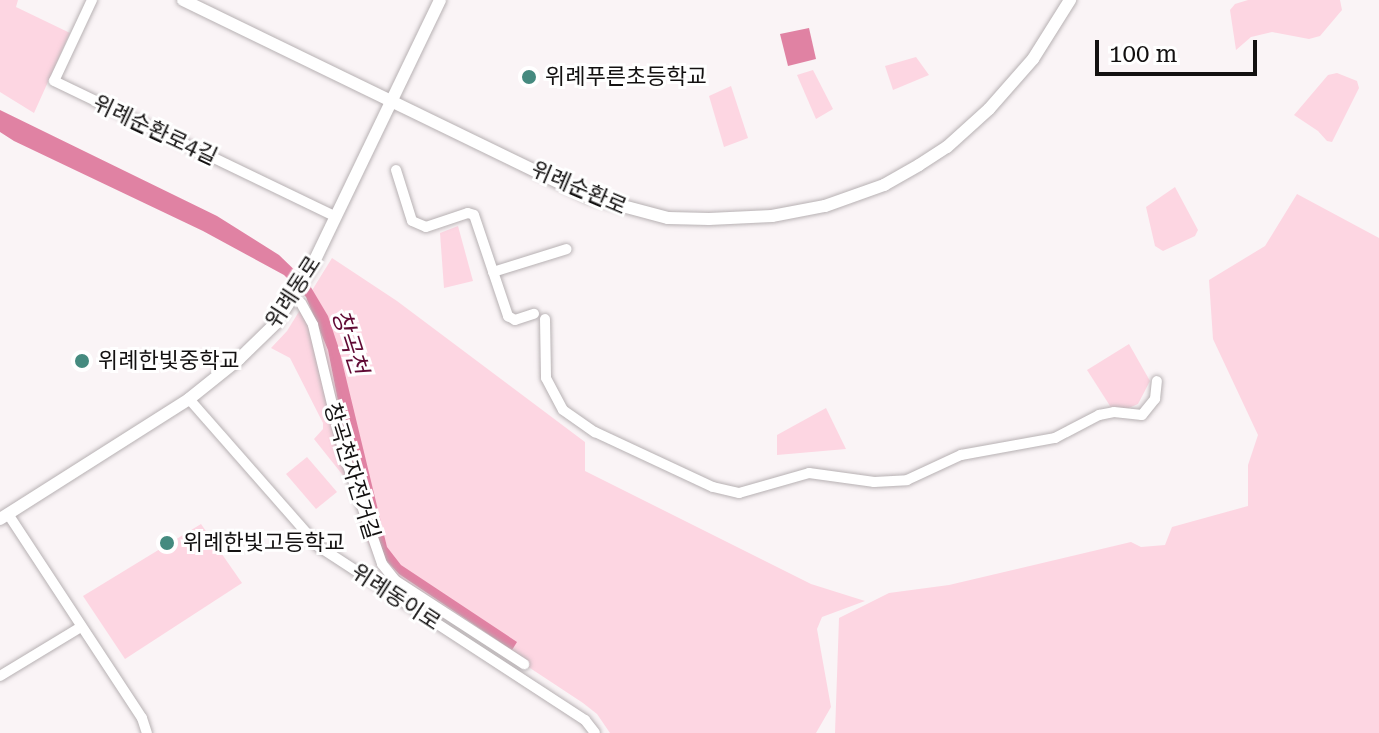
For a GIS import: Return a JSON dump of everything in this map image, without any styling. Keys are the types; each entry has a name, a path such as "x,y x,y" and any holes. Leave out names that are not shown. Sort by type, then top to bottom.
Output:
{"street":[{"name":"위례순환로4길","path":"92,0 54,81 336,217"},
{"name":"위례순환로","path":"183,0 589,197 628,210 668,218 772,216 825,206 884,185 947,147 989,109 1033,59 1070,0"},
{"name":"위례동로","path":"4,517 189,399 239,359 289,305 336,217 440,0"},
{"path":"396,170 412,221 426,227 468,213 474,215 508,316 515,320 534,314"},
{"path":"493,272 567,249"},
{"name":"창곡천자전거길","path":"301,303 313,325 344,454 382,564 396,581 524,664"},
{"path":"545,319 546,378 563,410 595,432 701,481 739,493 809,473 874,482 907,480 961,455 1055,438 1099,415 1114,412 1142,415 1155,399 1157,381"},
{"name":"위례동이로","path":"189,399 318,546 585,720 595,733"},
{"path":"4,517 142,718 147,733"},
{"path":"0,676 81,627"}],"shaded area":[{"path":"0,0 18,0 16,7 70,33 34,113 0,92"},
{"path":"1248,0 1340,0 1342,10 1320,36 1309,39 1272,32 1251,37 1236,50 1230,10 1235,4"},
{"path":"809,28 816,59 788,66 780,34"},
{"path":"916,57 929,75 893,90 885,66"},
{"path":"813,70 833,109 816,119 797,75"},
{"path":"1337,73 1357,81 1359,88 1332,142 1294,115 1328,75"},
{"path":"731,86 748,138 724,147 709,96"},
{"path":"0,110 217,216 279,255 309,284 328,316 339,349 387,547 401,565 517,642 512,650 399,574 385,559 348,452 328,350 306,297 284,275 203,231 14,141 0,132"},
{"path":"1175,187 1198,230 1195,236 1163,251 1155,246 1146,207"},
{"path":"1297,194 1379,238 1379,733 835,733 839,618 889,593 949,585 1131,542 1141,547 1165,545 1172,527 1248,506 1248,465 1258,435 1213,339 1209,280 1265,246"},
{"path":"458,226 473,281 444,288 440,233"},
{"path":"332,258 397,301 585,442 585,471 811,584 865,601 822,617 817,629 831,707 816,733 610,733 597,714 583,703 381,570 364,535 353,488 314,439 323,429 323,423 290,358 271,348 287,331"},
{"path":"1129,344 1150,381 1138,404 1124,410 1112,409 1087,370"},
{"path":"826,408 846,449 777,455 777,435"},
{"path":"307,457 337,492 316,509 286,474"},
{"path":"201,524 242,583 125,659 83,596"}],"place":[{"name":"위례푸른초등학교","path":"529,77"},
{"name":"위례한빛중학교","path":"82,361"},
{"name":"위례한빛고등학교","path":"167,543"}],"water label":[{"name":"창곡천","path":"349,342"}]}
